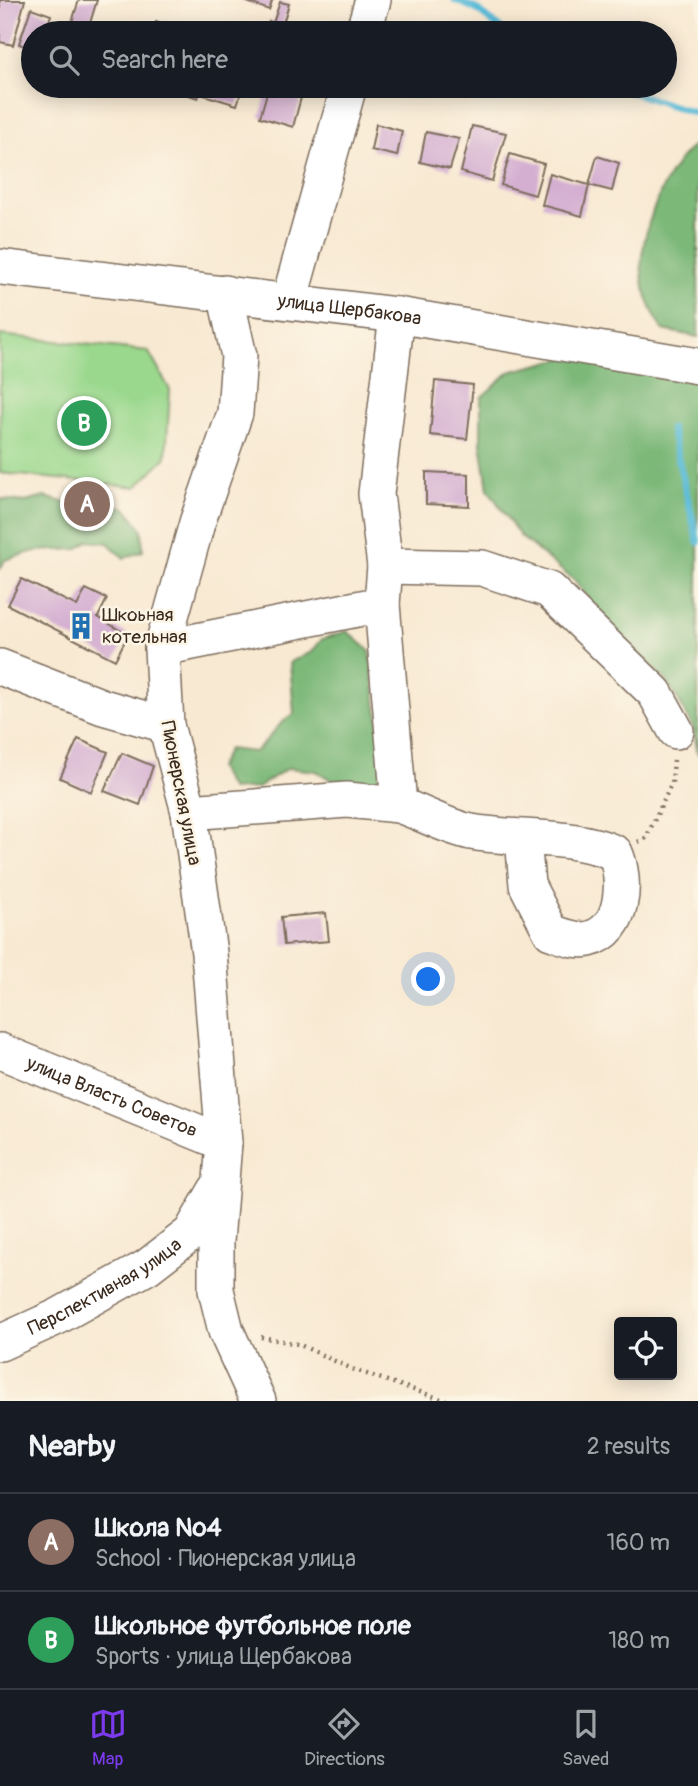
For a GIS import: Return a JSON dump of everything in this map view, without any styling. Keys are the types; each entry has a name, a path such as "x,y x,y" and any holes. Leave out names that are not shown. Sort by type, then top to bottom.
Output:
{"street":[{"path":"367,21 373,0"},
{"path":"289,301 346,98"},
{"name":"улица Щербакова","path":"1,266 397,315 698,366"},
{"name":"Пионерская улица","path":"225,293 239,356 236,413 197,523 162,648 166,725 189,811 209,953 223,1143 215,1264 216,1290 226,1331 258,1401"},
{"path":"397,315 376,494 384,566 382,604 400,805"},
{"path":"384,566 482,568 549,590 655,693 676,731"},
{"path":"162,648 382,604"},
{"path":"0,667 103,707 166,725"},
{"path":"189,811 347,800 400,805 468,831 523,837 601,847 615,853 621,865 621,888 614,921 592,939 577,940 551,932 527,885 523,837"},
{"name":"улица Власть Советов","path":"0,1051 223,1143"},
{"name":"Перспективная улица","path":"0,1343 57,1317 146,1267 191,1233 221,1181"}],"path":[{"path":"615,853 646,838 672,783 676,731"},
{"path":"226,1331 298,1344 352,1369 447,1401"}],"green space":[{"path":"698,142 698,337 663,330 646,295 642,257 648,226 660,194 677,164"},
{"path":"0,335 148,351 170,390 166,457 136,487 0,473"},
{"path":"603,348 698,366 698,755 693,727 668,682 602,618 576,582 520,536 488,489 481,443 481,398 509,372"},
{"path":"45,497 73,505 95,498 126,508 142,529 143,551 124,558 108,543 88,541 78,549 35,551 5,560 0,569 0,499 25,502"},
{"path":"347,631 370,651 385,772 374,787 335,782 316,771 288,768 257,788 231,790 218,768 228,749 255,752 294,714 290,662 312,652 322,639"}],"building":[{"path":"0,0 25,0 13,45 0,42"},
{"path":"79,0 97,0 91,21 72,21"},
{"path":"242,0 270,0 272,1 269,10"},
{"path":"280,2 289,4 284,21 274,21"},
{"path":"31,8 51,15 49,21 27,21"},
{"path":"214,98 239,98 237,105"},
{"path":"266,98 301,98 293,127 260,117"},
{"path":"376,124 402,131 397,156 371,150"},
{"path":"472,126 506,133 492,181 461,172"},
{"path":"426,132 459,139 450,169 420,162"},
{"path":"510,154 544,164 535,195 501,185"},
{"path":"597,156 619,163 612,191 589,185"},
{"path":"550,174 589,185 582,216 542,205"},
{"path":"435,381 473,385 467,439 430,435"},
{"path":"426,472 469,474 469,506 426,504"},
{"name":"Шкоьная котельная","path":"21,579 77,606 86,589 107,599 98,617 128,635 115,660 8,605"},
{"path":"78,739 108,752 91,792 60,778"},
{"path":"122,753 153,766 140,805 104,791"},
{"path":"326,913 329,941 284,945 281,917"}],"waterway":[{"path":"455,0 476,9 491,21"},
{"path":"649,98 698,114"},
{"path":"671,429 698,542"}],"place":[{"name":"Школьное футбольное поле","path":"84,423"},
{"name":"Школа №4","path":"87,504"},
{"name":"Шкоьная котельная","path":"81,626"}]}
